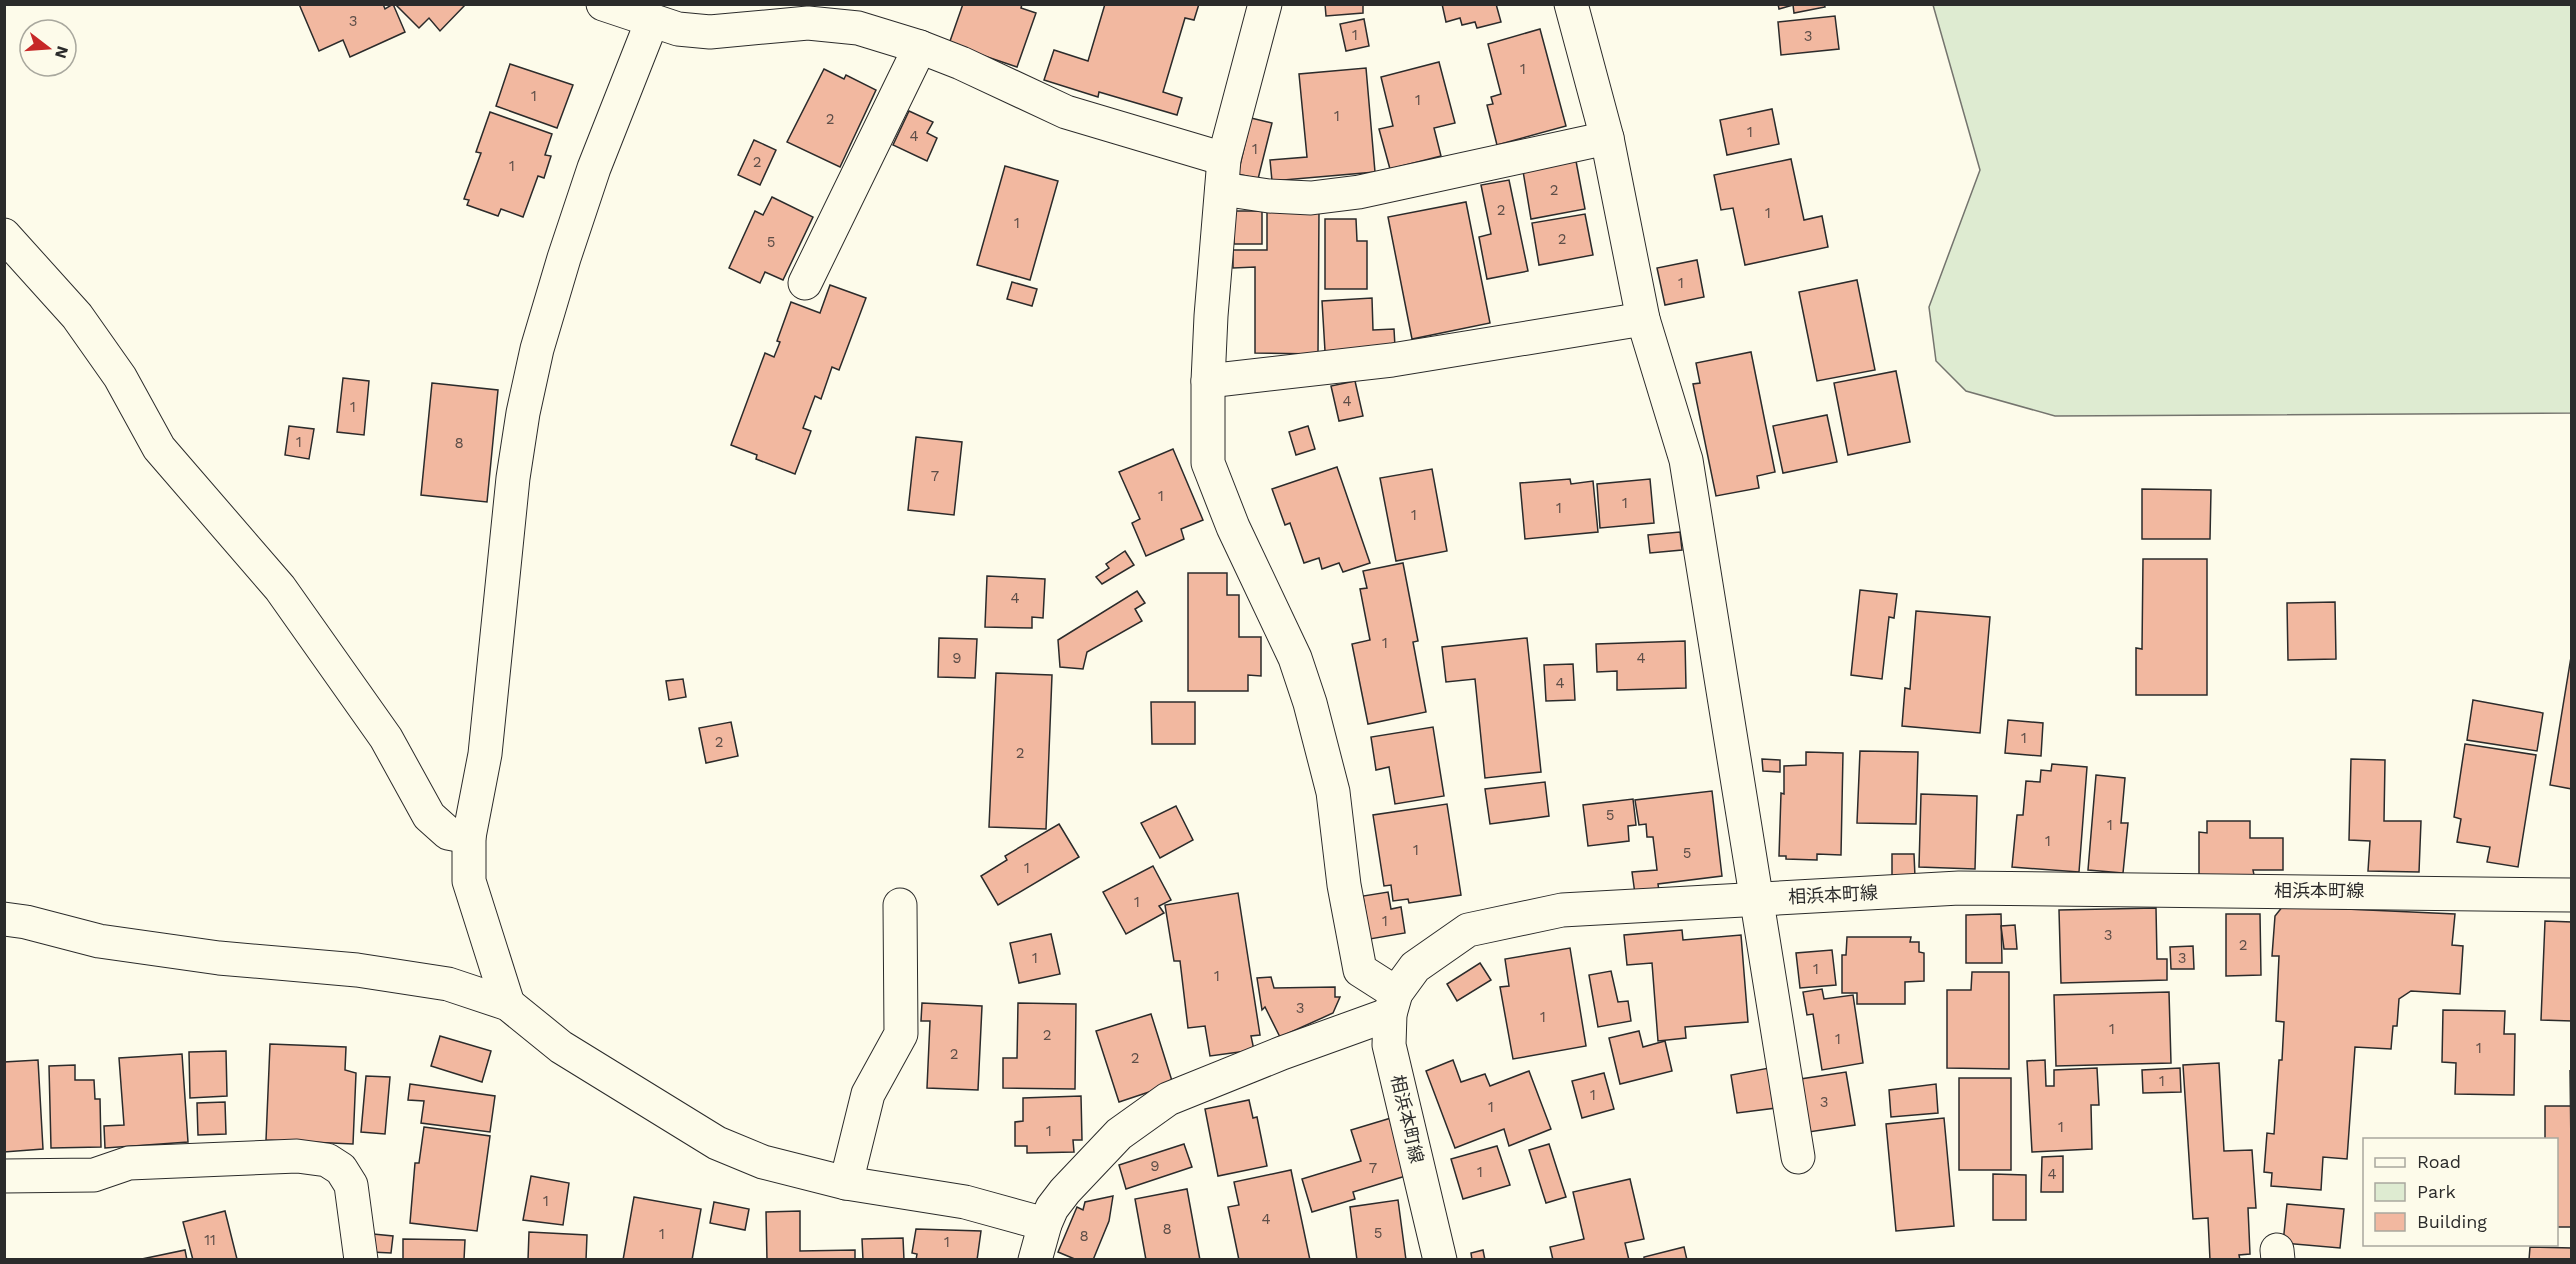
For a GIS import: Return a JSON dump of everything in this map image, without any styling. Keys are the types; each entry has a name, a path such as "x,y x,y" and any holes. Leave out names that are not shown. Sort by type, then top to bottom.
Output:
{"street":[{"path":"603,4 678,29 710,32 783,16 808,23 858,27 920,47 1066,112 1223,174 1269,196 1311,198 1359,192 1607,138"},
{"path":"1035,1260 1045,1224 1059,1199 1119,1134 1168,1099 1282,1053 1393,1004 1360,970 1344,885 1334,792 1310,703 1295,658 1233,527 1208,463 1208,381 1223,174 1265,4"},
{"path":"1571,4 1607,138 1643,319 1686,460 1798,1157"},
{"path":"508,1004 469,881 469,837 485,754 513,478 523,413 537,349 594,168 652,21"},
{"path":"805,283 920,47"},
{"path":"4,235 77,316 120,377 159,448 280,588 387,738 429,816 448,833 469,837"},
{"path":"1208,381 1392,360 1643,319"},
{"name":"相浜本町線","path":"1440,1260 1389,1045 1393,1004 1415,967 1468,930 1562,910 1959,888 2571,895"},
{"path":"846,1183 868,1094 901,1034 900,905"},
{"path":"4,920 26,921 99,942 219,958 357,970 448,984 508,1004 561,1047 717,1143 763,1162 846,1183 965,1202 1045,1224"},
{"path":"4,1176 94,1175 129,1163 297,1156 327,1160 341,1169 351,1185 361,1260"}],"green space":[{"path":"1933,5 2571,5 2571,413 2055,416 1966,391 1936,361 1929,307 1980,170"}],"building":[{"path":"299,4 383,4 385,9 393,4 405,32 350,57 343,40 319,51"},
{"path":"395,4 466,4 440,31 429,18 419,28"},
{"path":"963,4 1022,4 1021,8 1036,13 1017,67 949,44"},
{"path":"1105,4 1199,4 1194,20 1185,18 1163,92 1182,98 1177,115 1099,92 1098,97 1044,80 1054,50 1088,61"},
{"path":"1325,4 1363,4 1363,13 1326,16"},
{"path":"1442,4 1496,4 1501,22 1477,28 1475,22 1462,25 1460,18 1446,22"},
{"path":"1778,4 1824,4 1825,7 1794,13 1793,5 1779,9"},
{"path":"1835,16 1839,49 1781,55 1778,22"},
{"path":"1364,19 1369,46 1346,51 1340,24"},
{"path":"1540,29 1566,126 1497,145 1487,105 1493,104 1491,97 1501,94 1488,44"},
{"path":"1439,62 1455,123 1434,128 1441,156 1390,169 1379,129 1393,126 1381,77"},
{"path":"510,64 573,85 557,128 496,106"},
{"path":"1366,68 1375,172 1272,181 1270,160 1307,157 1299,74"},
{"path":"824,69 844,79 846,75 876,90 840,167 787,142"},
{"path":"1772,109 1779,144 1727,155 1720,120"},
{"path":"909,111 933,122 927,133 937,138 927,161 893,145"},
{"path":"490,112 552,134 545,155 551,156 544,178 538,176 523,217 501,209 498,216 467,205 469,200 464,199 481,153 476,152"},
{"path":"1251,118 1272,123 1258,179 1238,174"},
{"path":"754,140 776,150 760,185 738,175"},
{"path":"1791,159 1804,220 1822,216 1828,247 1745,265 1733,208 1721,210 1714,175"},
{"path":"1576,161 1585,209 1531,219 1523,171"},
{"path":"1005,166 1058,181 1030,280 977,265"},
{"path":"1509,180 1528,271 1487,279 1479,237 1491,234 1481,185"},
{"path":"772,197 813,217 783,280 765,272 760,283 729,268 755,211 763,215"},
{"path":"1466,202 1490,323 1412,339 1388,217"},
{"path":"1234,211 1262,211 1262,244 1234,244"},
{"path":"1319,211 1318,354 1255,353 1255,267 1233,268 1233,250 1267,250 1267,212"},
{"path":"1585,214 1593,255 1539,265 1532,223"},
{"path":"1325,219 1356,219 1357,241 1367,241 1367,289 1325,289"},
{"path":"1697,260 1704,297 1665,305 1657,268"},
{"path":"1857,280 1875,370 1817,381 1799,292"},
{"path":"1012,282 1037,289 1032,306 1007,299"},
{"path":"830,285 866,298 839,370 832,367 821,399 815,396 803,428 811,431 795,474 756,459 757,455 731,445 765,353 774,357 780,342 777,341 791,302 820,313"},
{"path":"1372,298 1373,330 1394,329 1395,347 1325,351 1322,301"},
{"path":"1751,352 1775,472 1757,476 1759,488 1716,496 1693,384 1700,383 1696,363"},
{"path":"1896,371 1910,442 1848,455 1834,383"},
{"path":"343,378 369,381 364,435 337,432"},
{"path":"1355,381 1363,416 1339,421 1331,386"},
{"path":"432,383 498,390 487,502 421,495"},
{"path":"1827,415 1837,462 1783,473 1773,426"},
{"path":"289,426 314,429 309,459 285,455"},
{"path":"1308,426 1315,449 1296,455 1289,432"},
{"path":"916,437 962,442 954,515 908,510"},
{"path":"1173,449 1203,520 1181,529 1184,539 1146,556 1132,523 1140,519 1119,472"},
{"path":"1337,467 1370,563 1343,572 1339,563 1322,569 1319,558 1304,563 1290,523 1285,525 1272,489"},
{"path":"1432,469 1447,551 1396,561 1380,478"},
{"path":"1570,479 1571,484 1593,481 1598,532 1525,539 1520,483"},
{"path":"1650,479 1654,523 1600,528 1597,484"},
{"path":"2142,489 2211,490 2210,539 2142,539"},
{"path":"1680,532 1682,550 1650,553 1648,535"},
{"path":"1125,551 1134,565 1102,584 1096,577 1109,568 1106,564"},
{"path":"2143,559 2207,559 2207,695 2136,695 2136,648 2142,649"},
{"path":"1403,563 1418,641 1413,642 1426,712 1368,724 1352,644 1370,640 1360,589 1367,588 1363,571"},
{"path":"1188,573 1227,573 1227,595 1239,595 1239,637 1261,637 1261,676 1248,675 1248,691 1188,691"},
{"path":"987,576 1045,579 1043,618 1032,617 1032,628 985,627"},
{"path":"1860,590 1897,594 1894,618 1889,617 1882,679 1851,675"},
{"path":"1137,591 1145,603 1135,609 1142,621 1087,652 1083,669 1060,667 1058,640"},
{"path":"2335,602 2336,659 2288,660 2287,603"},
{"path":"1916,611 1990,617 1980,733 1902,726 1905,688 1910,689"},
{"path":"939,638 977,639 975,678 938,677"},
{"path":"1527,638 1541,772 1485,778 1475,679 1446,682 1442,647"},
{"path":"1685,641 1686,688 1617,690 1617,671 1597,672 1596,644"},
{"path":"2572,658 2572,789 2550,785"},
{"path":"1573,664 1575,700 1546,701 1544,665"},
{"path":"996,673 1052,675 1046,829 989,827"},
{"path":"683,679 686,697 669,700 666,681"},
{"path":"2473,700 2543,713 2537,751 2467,740"},
{"path":"1151,702 1195,702 1195,744 1152,744"},
{"path":"2008,720 2043,723 2041,756 2005,753"},
{"path":"731,722 738,756 706,763 699,728"},
{"path":"1433,727 1444,796 1395,804 1389,767 1376,770 1371,737"},
{"path":"2465,744 2536,755 2518,867 2487,862 2490,847 2457,842 2461,819 2454,817"},
{"path":"1860,751 1918,752 1916,824 1857,823"},
{"path":"1806,752 1843,753 1841,855 1817,854 1817,860 1786,859 1786,856 1779,856 1784,766 1806,765"},
{"path":"1762,759 1780,760 1780,772 1763,771"},
{"path":"2351,759 2385,760 2384,821 2421,821 2419,872 2368,871 2370,841 2349,840"},
{"path":"2052,764 2087,767 2079,872 2012,867 2017,815 2023,815 2026,781 2040,782 2041,770 2051,771"},
{"path":"2096,775 2125,778 2121,823 2128,823 2123,873 2088,870"},
{"path":"1545,782 1549,816 1490,824 1485,789"},
{"path":"1712,791 1722,876 1658,884 1659,891 1635,894 1632,872 1657,870 1653,837 1647,837 1646,824 1639,825 1635,800"},
{"path":"1921,794 1977,796 1975,869 1919,867"},
{"path":"1633,799 1636,825 1628,826 1629,841 1588,846 1583,805"},
{"path":"1447,804 1461,895 1409,903 1408,899 1393,901 1391,885 1384,886 1373,815"},
{"path":"1176,806 1193,840 1160,858 1141,823"},
{"path":"2207,821 2250,821 2250,838 2283,838 2283,870 2253,870 2254,875 2199,875 2199,832 2207,833"},
{"path":"1059,824 1079,857 998,905 981,876 1007,860 1005,856"},
{"path":"1892,854 1914,854 1915,877 1892,877"},
{"path":"1153,866 1171,900 1159,906 1164,913 1126,934 1103,892"},
{"path":"1388,892 1391,909 1401,907 1405,933 1370,939 1363,896"},
{"path":"1238,893 1260,1035 1251,1036 1254,1050 1210,1056 1205,1026 1188,1028 1180,961 1174,961 1165,905"},
{"path":"2283,906 2455,914 2452,945 2463,946 2460,994 2411,991 2399,999 2397,1026 2393,1026 2391,1049 2355,1047 2347,1159 2323,1157 2321,1190 2271,1186 2272,1173 2264,1172 2267,1133 2274,1134 2279,1060 2282,1060 2284,1022 2276,1021 2279,956 2272,956 2275,916"},
{"path":"2156,908 2157,959 2167,959 2167,980 2061,983 2059,910"},
{"path":"2001,914 2002,963 1966,963 1966,915"},
{"path":"2226,914 2260,914 2261,975 2226,976"},
{"path":"2545,921 2572,922 2572,1021 2541,1020"},
{"path":"2015,925 2017,949 2004,949 2001,926"},
{"path":"1682,930 1683,940 1741,935 1748,1022 1685,1027 1686,1038 1658,1041 1652,963 1627,965 1624,935"},
{"path":"1051,934 1060,974 1019,983 1010,943"},
{"path":"1847,937 1911,937 1910,942 1919,942 1919,952 1924,953 1924,981 1905,982 1905,1004 1857,1004 1857,993 1842,993 1842,955 1846,955"},
{"path":"2193,946 2194,969 2171,969 2170,947"},
{"path":"1570,948 1586,1046 1513,1059 1500,987 1509,986 1505,959"},
{"path":"1832,950 1836,985 1800,988 1796,953"},
{"path":"1480,963 1491,980 1457,1001 1447,984"},
{"path":"1611,971 1618,1002 1628,1001 1631,1021 1598,1027 1589,975"},
{"path":"1972,972 2009,972 2009,1069 1947,1068 1947,990 1971,990"},
{"path":"1271,977 1274,988 1335,987 1335,997 1340,997 1333,1013 1280,1037 1265,1007 1262,1010 1257,978"},
{"path":"1822,989 1824,999 1853,995 1863,1063 1822,1070 1813,1014 1807,1015 1803,992"},
{"path":"2169,992 2171,1063 2056,1066 2054,995"},
{"path":"922,1003 982,1006 978,1090 927,1088 930,1021 921,1021"},
{"path":"1018,1003 1076,1004 1075,1089 1003,1088 1003,1058 1017,1058"},
{"path":"2443,1010 2505,1011 2504,1034 2515,1034 2514,1095 2455,1094 2456,1063 2442,1062"},
{"path":"1151,1014 1173,1084 1119,1102 1096,1031"},
{"path":"1639,1031 1643,1047 1665,1041 1672,1071 1620,1084 1609,1038"},
{"path":"440,1036 491,1051 482,1082 431,1066"},
{"path":"270,1044 346,1047 345,1070 356,1073 353,1144 266,1140"},
{"path":"226,1051 227,1096 190,1098 189,1052"},
{"path":"182,1054 188,1142 105,1148 104,1126 124,1125 119,1058"},
{"path":"38,1060 43,1149 4,1152 4,1062"},
{"path":"1453,1060 1461,1082 1485,1074 1490,1086 1529,1071 1551,1129 1509,1146 1504,1129 1455,1148 1426,1071"},
{"path":"2045,1060 2046,1086 2054,1086 2054,1070 2097,1068 2099,1105 2091,1105 2092,1149 2032,1152 2027,1061"},
{"path":"2219,1063 2224,1151 2252,1150 2256,1208 2248,1208 2250,1254 2239,1255 2240,1260 2210,1260 2208,1218 2193,1219 2183,1065"},
{"path":"75,1065 75,1080 94,1080 95,1099 100,1099 101,1147 51,1148 49,1066"},
{"path":"1769,1068 1776,1108 1737,1113 1731,1075"},
{"path":"2180,1068 2181,1092 2143,1093 2142,1070"},
{"path":"1846,1072 1855,1125 1802,1133 1794,1080"},
{"path":"1604,1073 1614,1109 1582,1118 1572,1081"},
{"path":"366,1076 390,1077 385,1134 361,1132"},
{"path":"1959,1078 2011,1078 2011,1170 1959,1170"},
{"path":"410,1084 495,1096 490,1132 421,1123 424,1101 408,1100"},
{"path":"1936,1084 1938,1113 1891,1117 1889,1090"},
{"path":"1081,1096 1082,1140 1073,1140 1074,1152 1027,1153 1027,1146 1015,1146 1015,1122 1023,1121 1023,1098"},
{"path":"1249,1100 1253,1118 1257,1117 1267,1166 1218,1176 1205,1109"},
{"path":"225,1102 226,1134 198,1135 197,1103"},
{"path":"2545,1106 2570,1106 2572,1227 2558,1227 2558,1138 2545,1138"},
{"path":"1391,1118 1409,1175 1353,1192 1355,1199 1312,1212 1302,1179 1361,1161 1351,1130"},
{"path":"1944,1118 1954,1226 1896,1231 1886,1124"},
{"path":"424,1127 490,1136 477,1231 410,1223 415,1163 419,1163"},
{"path":"1184,1144 1192,1167 1126,1189 1119,1165"},
{"path":"1549,1144 1566,1197 1546,1203 1529,1150"},
{"path":"1497,1146 1510,1185 1463,1199 1451,1159"},
{"path":"2063,1156 2063,1192 2041,1192 2042,1157"},
{"path":"1291,1170 1310,1260 1239,1260 1228,1207 1239,1205 1234,1182"},
{"path":"1993,1174 2026,1175 2026,1220 1993,1220"},
{"path":"531,1176 569,1183 563,1225 523,1220"},
{"path":"1630,1179 1644,1239 1625,1243 1629,1260 1553,1260 1550,1247 1584,1239 1573,1192"},
{"path":"1187,1189 1200,1260 1146,1260 1135,1199"},
{"path":"1113,1196 1109,1221 1093,1260 1077,1260 1058,1252 1077,1207 1083,1210 1085,1202"},
{"path":"634,1197 701,1209 692,1260 623,1260"},
{"path":"1398,1200 1406,1260 1357,1260 1350,1207"},
{"path":"714,1202 749,1209 745,1230 710,1223"},
{"path":"2287,1204 2344,1209 2340,1248 2283,1243"},
{"path":"225,1211 237,1259 193,1260 183,1222"},
{"path":"800,1211 800,1251 855,1250 855,1260 767,1260 766,1212"},
{"path":"916,1229 981,1231 977,1260 916,1260 917,1254 912,1253"},
{"path":"529,1232 587,1235 586,1260 528,1260"},
{"path":"373,1234 393,1236 391,1253 371,1252"},
{"path":"903,1238 904,1260 863,1260 862,1239"},
{"path":"403,1239 465,1240 464,1260 403,1260"},
{"path":"1684,1247 1687,1260 1644,1260 1644,1257"},
{"path":"2530,1247 2572,1248 2572,1260 2529,1260"},
{"path":"185,1250 187,1260 137,1260"},
{"path":"1483,1250 1485,1260 1472,1260 1471,1253"}]}
